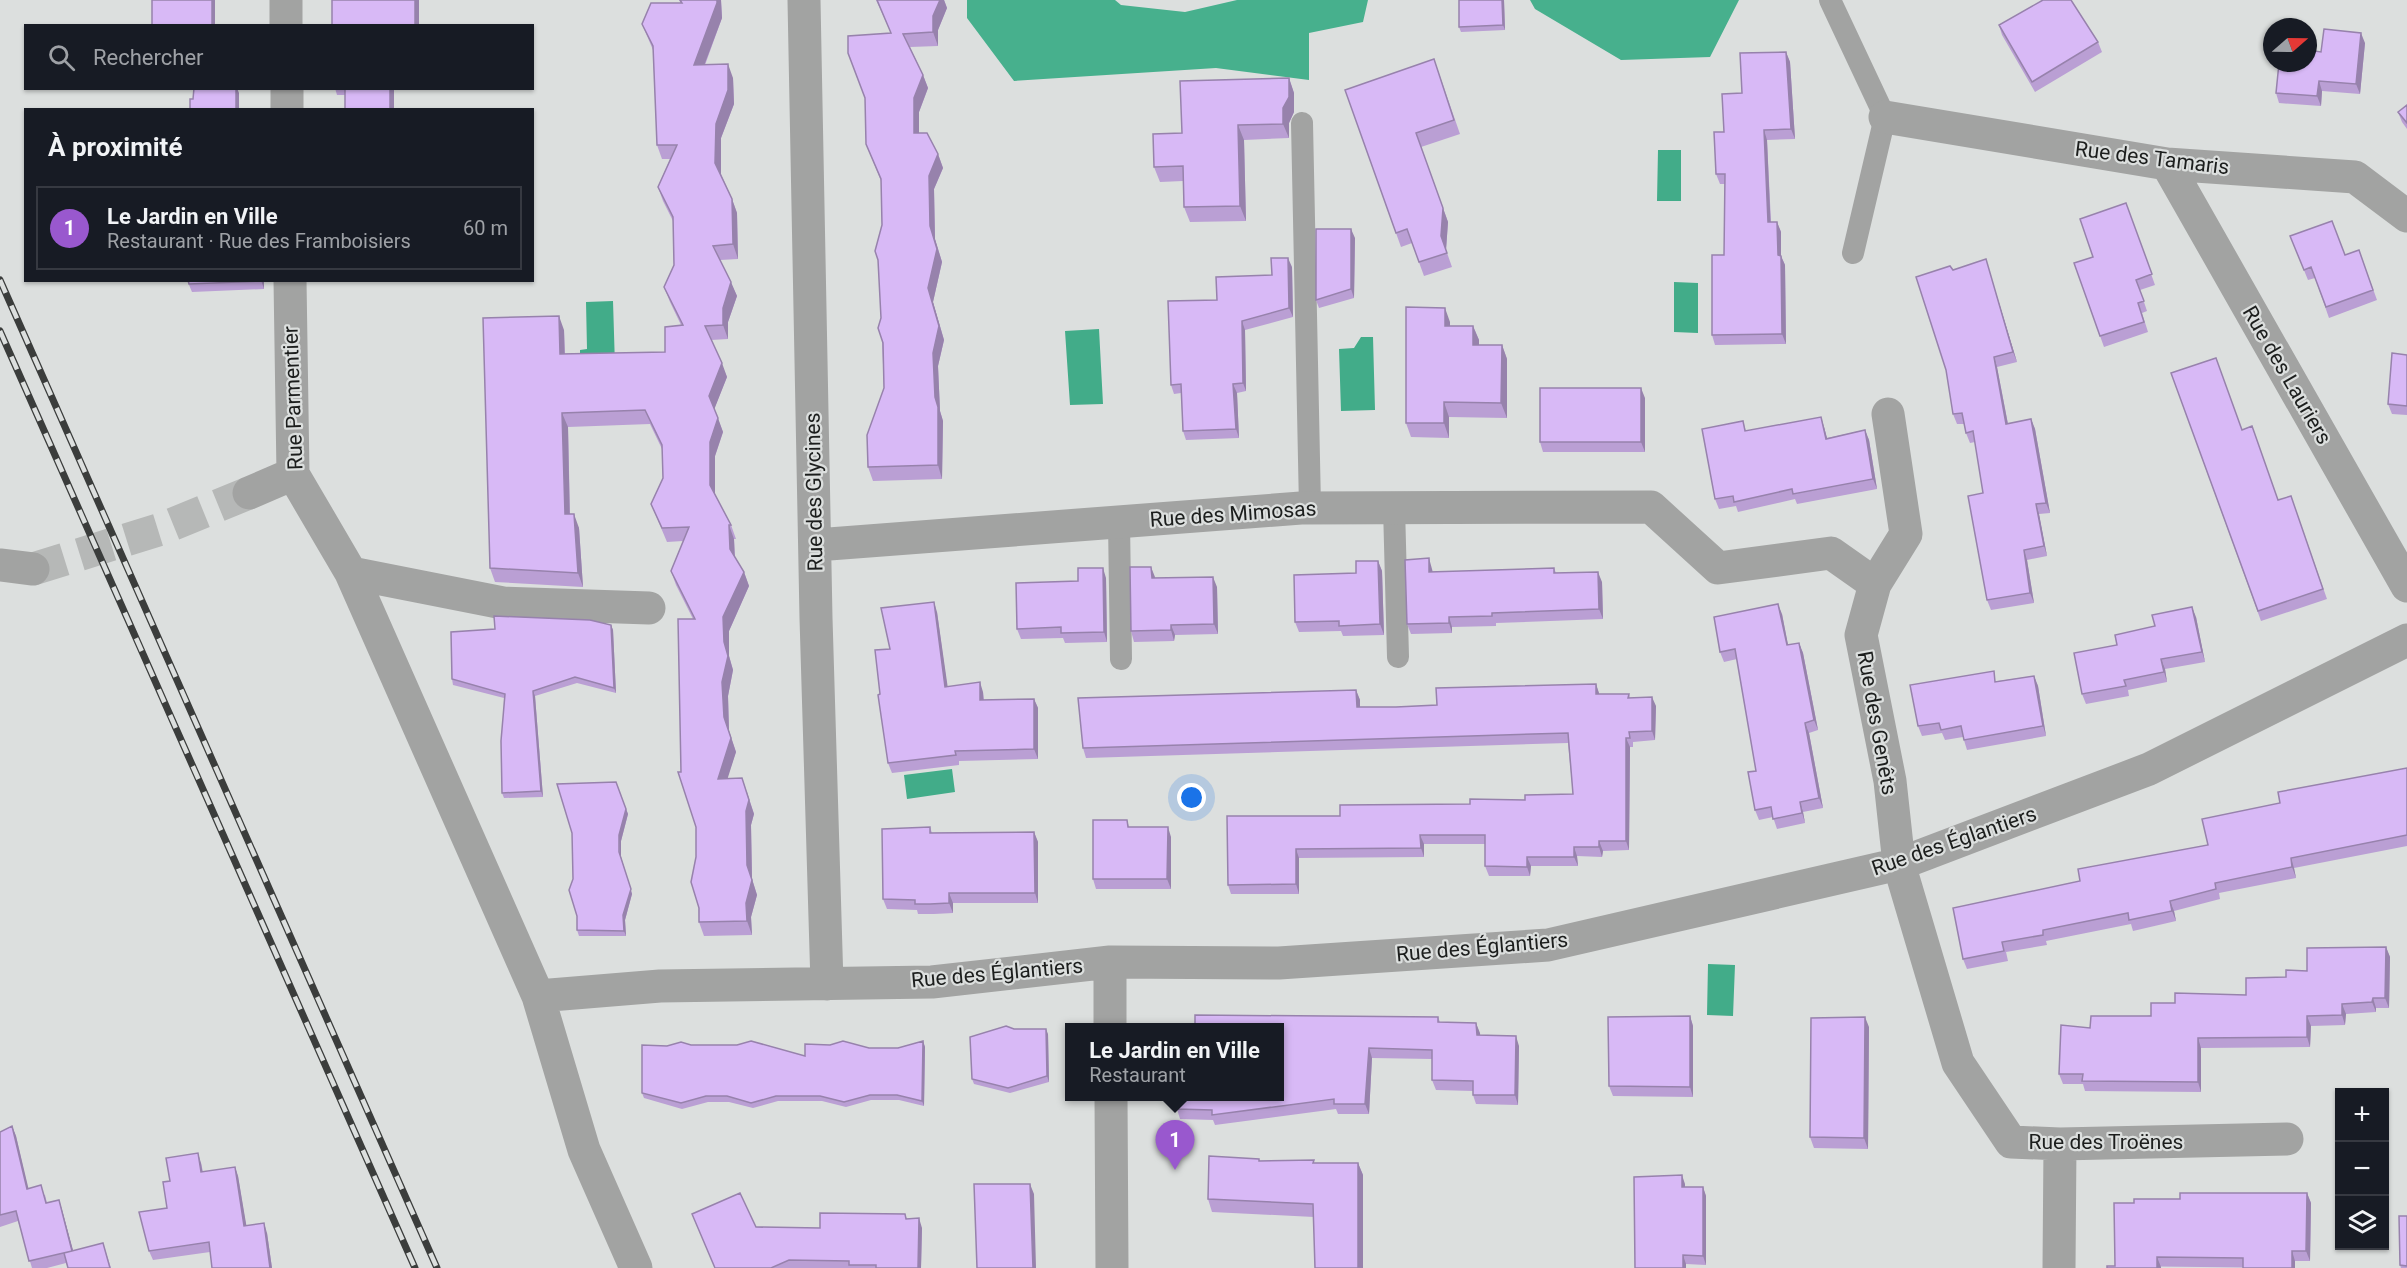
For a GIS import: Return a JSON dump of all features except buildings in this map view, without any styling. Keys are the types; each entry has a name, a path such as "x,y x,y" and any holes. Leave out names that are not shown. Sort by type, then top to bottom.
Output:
{"street":[{"path":"286,0 286,24"},
{"name":"Rue des Glycines","path":"804,0 827,984"},
{"path":"287,90 287,108"},
{"name":"Rue des Tamaris","path":"1885,117 2167,164 2355,177 2407,216"},
{"name":"Rue des Lauriers","path":"2167,164 2407,586"},
{"name":"Rue Parmentier","path":"290,282 293,474 351,573 538,996 584,1150 636,1268"},
{"name":"Rue des Genêts","path":"1888,414 1906,534 1875,584 1861,635 1890,781 1899,864"},
{"path":"249,494 293,474"},
{"name":"Rue des Mimosas","path":"816,545 1310,507 1651,507 1718,568 1831,553 1875,584"},
{"path":"0,565 33,569"},
{"path":"351,573 502,603 649,608"},
{"name":"Rue des Églantiers","path":"538,996 660,986 932,982 1110,962 1279,963 1548,945 1899,864 2149,769 2407,640"},
{"name":"Rue des Troënes","path":"1899,864 1958,1063 2012,1142 2060,1144 2287,1139"},
{"path":"1110,962 1110,1023"},
{"path":"1111,1101 1112,1268"},
{"path":"2059,1268 2060,1144"}],"lane":[{"path":"1830,0 1885,117 1853,253"},
{"path":"1302,123 1310,507"},
{"path":"1394,507 1398,657"},
{"path":"1119,522 1121,660"}],"shaded area":[{"path":"967,0 1115,0 1121,5 1185,12 1237,0 1368,0 1363,22 1309,33 1309,80 1216,68 1014,81 967,18"},
{"path":"1530,0 1739,0 1710,57 1621,60 1535,9"},
{"path":"1658,150 1681,150 1681,201 1657,201"},
{"path":"1674,282 1698,283 1698,333 1674,332"},
{"path":"613,301 615,366 580,366 580,350 587,349 586,302"},
{"path":"1099,329 1103,404 1070,405 1065,331"},
{"path":"1361,337 1373,337 1375,410 1341,411 1339,349 1354,348"},
{"path":"952,769 955,792 907,799 904,775"},
{"path":"1708,964 1735,965 1733,1016 1707,1015"}],"tunnel":[{"path":"33,569 161,529 249,493"}],"railway":[{"path":"0,280 437,1268"},
{"path":"0,331 415,1268"}],"place":[{"name":"Le Jardin en Ville","path":"1175,1170"}]}
